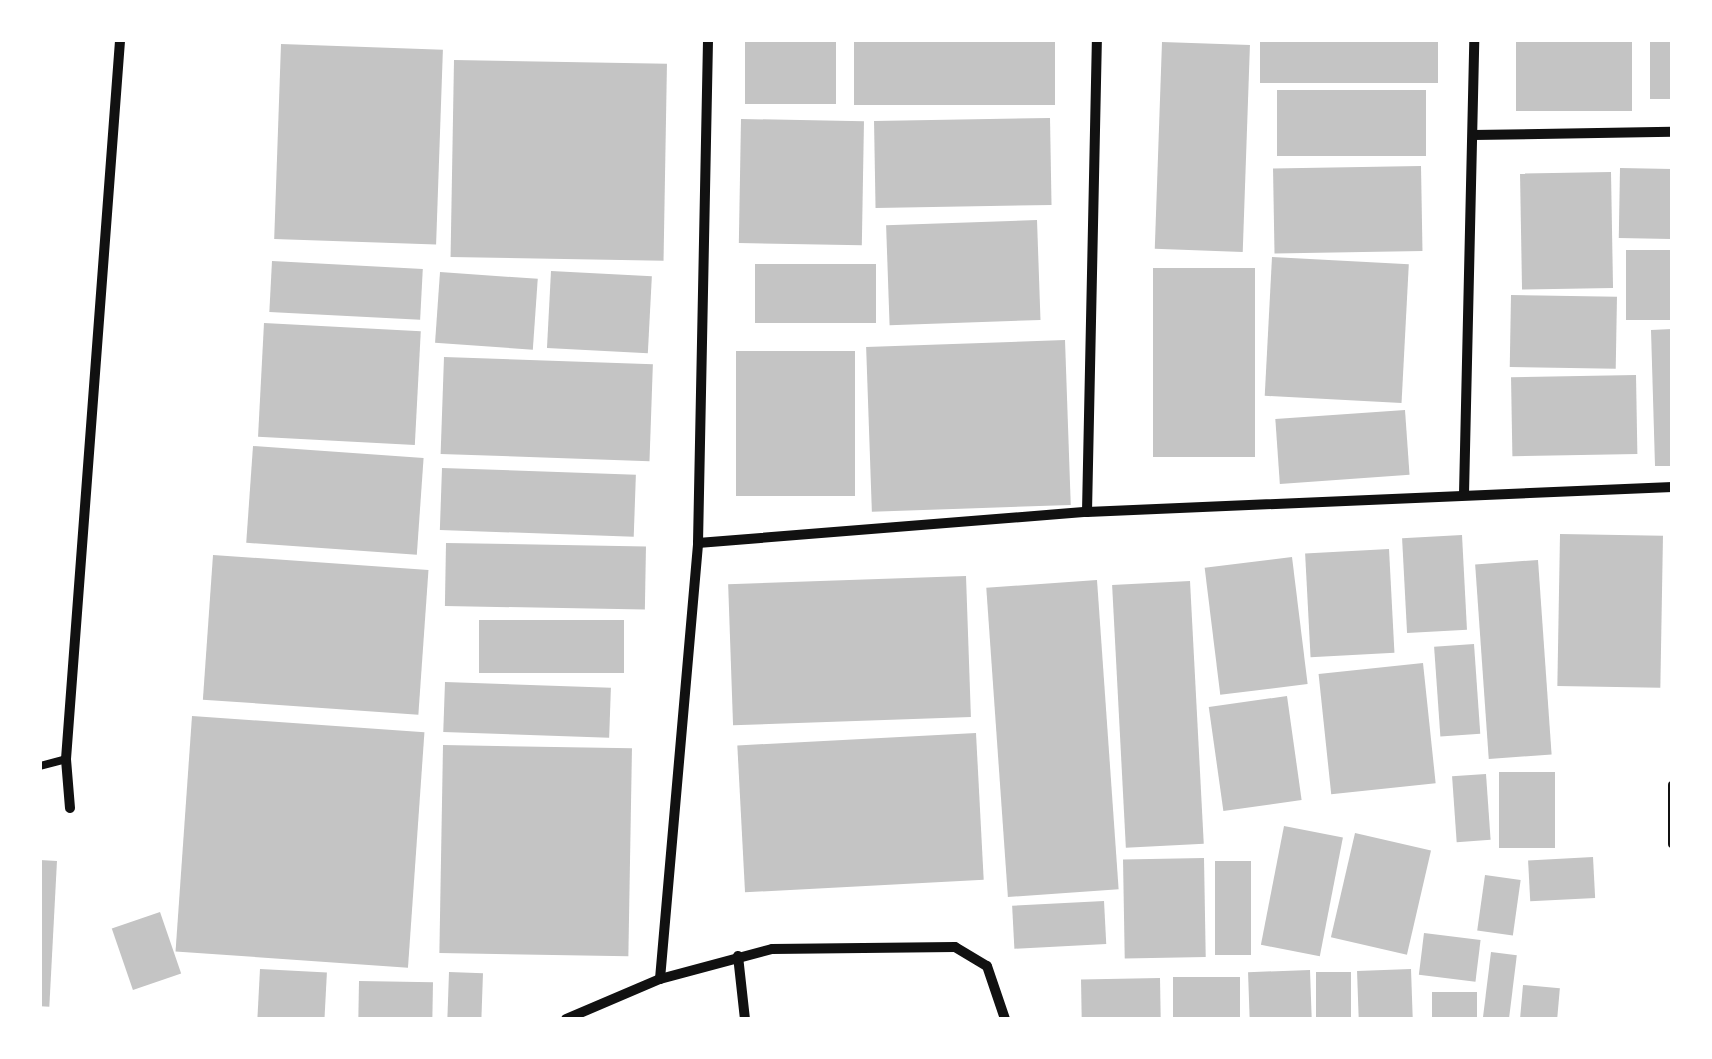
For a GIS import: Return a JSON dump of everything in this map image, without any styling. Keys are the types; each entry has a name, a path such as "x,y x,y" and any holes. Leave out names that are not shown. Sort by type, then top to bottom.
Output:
{"street":[{"path":"70,808 66,759 120,40"},
{"path":"660,980 698,544 708,40"},
{"path":"1087,512 1098,40"},
{"path":"1464,494 1474,40"},
{"path":"1473,134 1672,132"},
{"path":"698,544 1087,512 1672,487"},
{"path":"566,1019 660,980 738,956 955,947 986,966 1005,1019"},
{"path":"738,956 745,1019"}],"lane":[{"path":"40,766 66,759"},
{"path":"1672,784 1672,844"}],"building":[{"path":"745,40 836,40 836,104 745,104"},
{"path":"854,40 1055,40 1055,105 854,105"},
{"path":"1260,40 1438,40 1438,83 1260,83"},
{"path":"1516,40 1632,40 1632,111 1516,111"},
{"path":"1650,40 1672,40 1672,99 1650,99"},
{"path":"1162,42 1250,45 1243,252 1155,249"},
{"path":"281,44 443,50 436,245 274,239"},
{"path":"454,60 667,64 664,261 451,257"},
{"path":"1277,90 1426,90 1426,156 1277,156"},
{"path":"1050,118 1052,205 876,208 874,121"},
{"path":"741,119 864,121 862,245 739,243"},
{"path":"1421,166 1422,251 1275,254 1273,169"},
{"path":"1620,168 1672,169 1671,239 1619,238"},
{"path":"1611,172 1613,288 1522,290 1520,174"},
{"path":"1037,220 1040,320 890,325 886,225"},
{"path":"1626,250 1672,250 1672,320 1626,320"},
{"path":"1272,257 1409,264 1402,403 1265,396"},
{"path":"272,261 423,269 420,320 269,312"},
{"path":"755,264 876,264 876,323 755,323"},
{"path":"1153,268 1255,268 1255,457 1153,457"},
{"path":"551,271 652,276 648,353 547,348"},
{"path":"440,272 538,279 533,350 435,343"},
{"path":"1511,295 1617,297 1616,369 1510,367"},
{"path":"264,323 421,331 415,445 258,437"},
{"path":"1672,329 1672,466 1655,466 1651,330"},
{"path":"1065,340 1071,505 872,512 866,347"},
{"path":"736,351 855,351 855,496 736,496"},
{"path":"444,357 653,364 649,461 441,454"},
{"path":"1636,375 1637,454 1512,456 1511,377"},
{"path":"1405,410 1410,475 1280,484 1275,419"},
{"path":"253,446 424,458 417,555 246,543"},
{"path":"442,468 636,475 634,537 440,530"},
{"path":"1560,534 1663,536 1660,688 1557,686"},
{"path":"1462,535 1467,630 1407,633 1402,538"},
{"path":"446,543 646,546 645,609 445,606"},
{"path":"1389,549 1394,653 1311,657 1305,553"},
{"path":"213,555 428,570 418,715 203,700"},
{"path":"1292,557 1308,684 1220,695 1205,568"},
{"path":"1538,560 1552,755 1489,759 1475,564"},
{"path":"966,576 971,717 733,725 728,584"},
{"path":"1097,580 1119,889 1008,897 986,588"},
{"path":"1190,581 1204,844 1126,848 1112,585"},
{"path":"479,620 624,620 624,673 479,673"},
{"path":"1474,644 1480,734 1440,737 1434,647"},
{"path":"1423,663 1436,783 1331,794 1319,674"},
{"path":"445,682 611,688 609,738 443,732"},
{"path":"1287,696 1302,800 1223,811 1209,707"},
{"path":"192,716 424,732 408,968 176,951"},
{"path":"976,733 984,880 745,892 737,746"},
{"path":"443,745 632,748 628,956 439,953"},
{"path":"1499,772 1555,772 1555,848 1499,848"},
{"path":"1486,774 1491,840 1457,842 1452,776"},
{"path":"1284,826 1343,837 1320,956 1261,945"},
{"path":"1355,833 1431,851 1407,955 1331,937"},
{"path":"1593,857 1595,898 1530,901 1528,860"},
{"path":"1204,858 1206,957 1125,958 1123,859"},
{"path":"40,860 57,861 49,1007 40,1006"},
{"path":"1215,861 1251,861 1251,955 1215,955"},
{"path":"1485,875 1521,880 1513,935 1477,930"},
{"path":"1104,901 1106,944 1014,949 1012,906"},
{"path":"160,912 181,973 133,990 112,929"},
{"path":"1424,933 1481,940 1475,982 1419,975"},
{"path":"1491,952 1517,955 1509,1019 1483,1019"},
{"path":"260,969 327,973 324,1019 257,1019"},
{"path":"1411,969 1413,1019 1359,1019 1357,971"},
{"path":"1310,970 1312,1019 1250,1019 1248,972"},
{"path":"449,972 483,973 481,1019 447,1019"},
{"path":"1316,972 1351,972 1351,1019 1316,1019"},
{"path":"1173,977 1240,977 1240,1019 1173,1019"},
{"path":"1160,978 1161,1019 1082,1019 1081,979"},
{"path":"359,981 433,982 432,1019 358,1019"},
{"path":"1523,985 1560,988 1557,1019 1520,1019"},
{"path":"1432,992 1477,992 1477,1019 1432,1019"}]}
